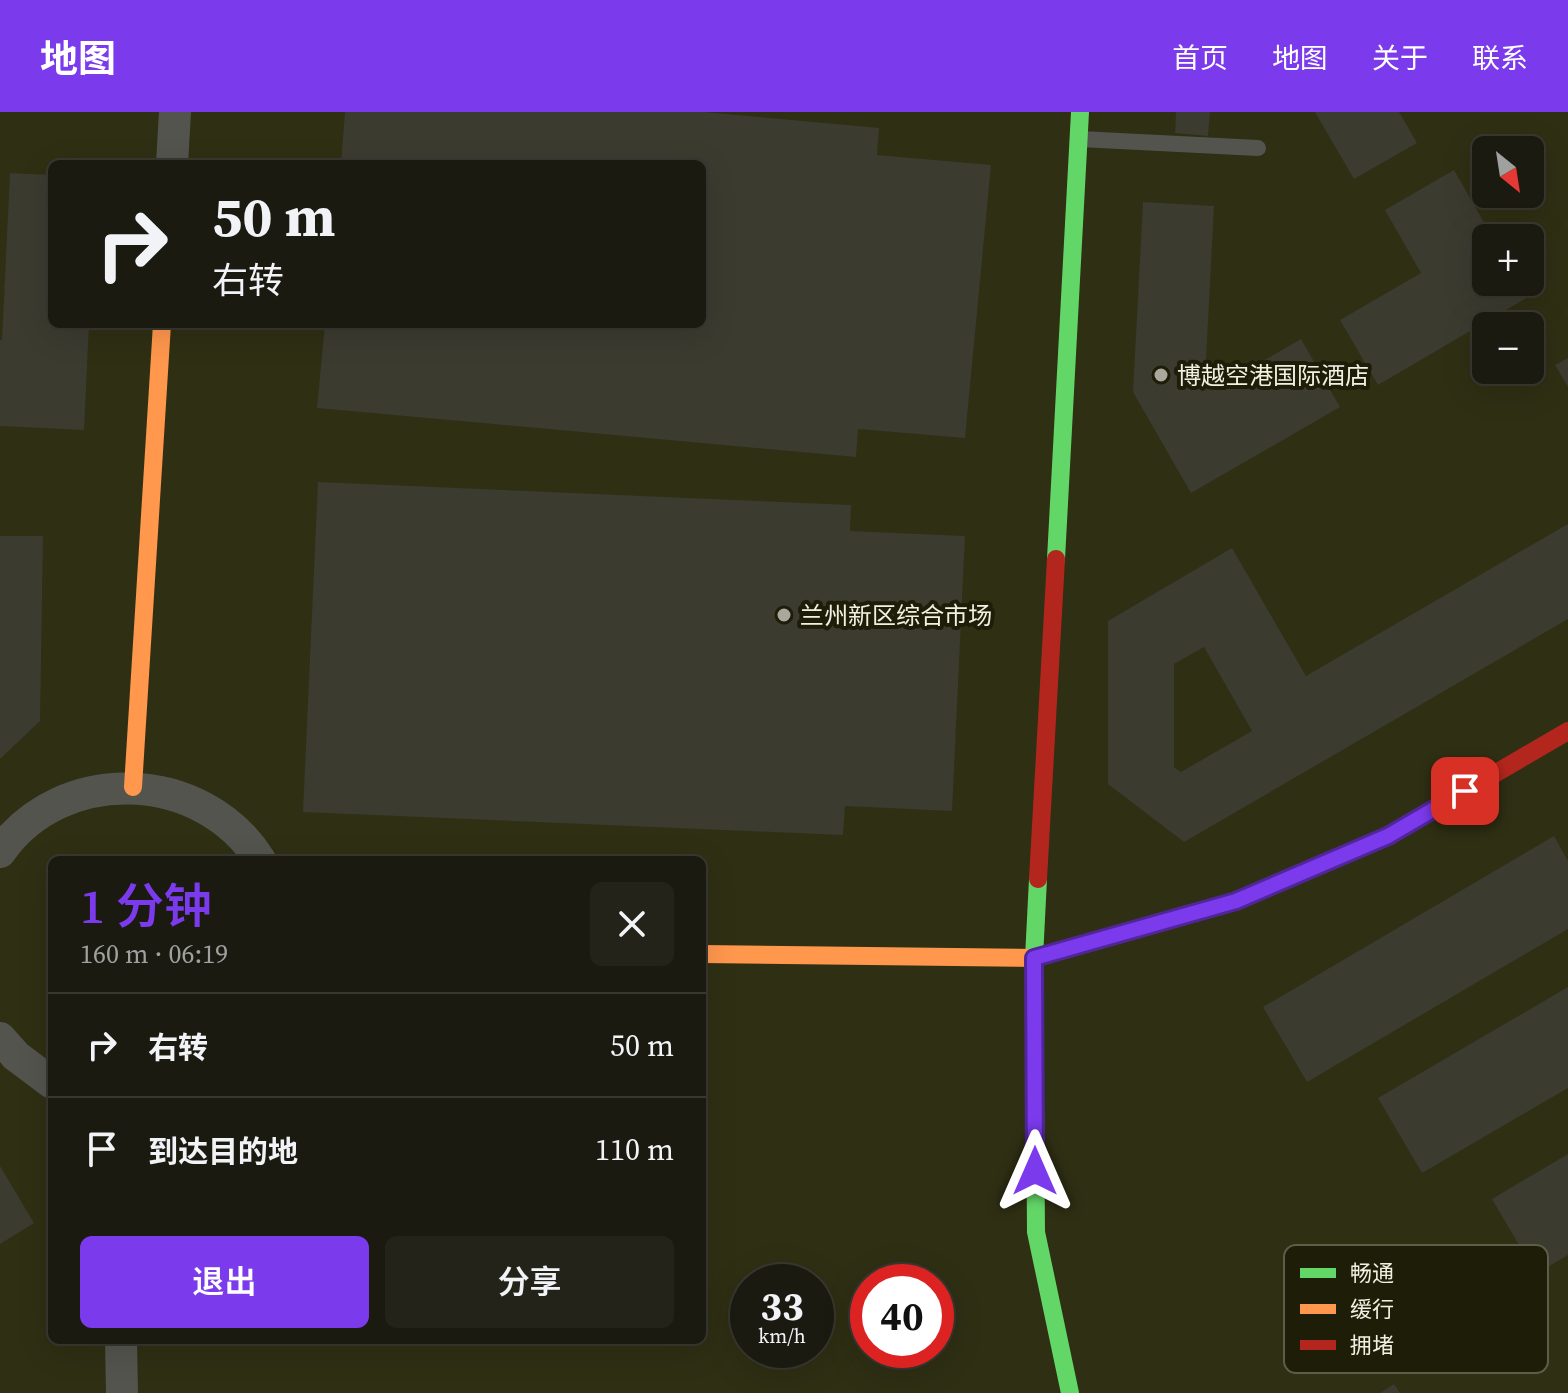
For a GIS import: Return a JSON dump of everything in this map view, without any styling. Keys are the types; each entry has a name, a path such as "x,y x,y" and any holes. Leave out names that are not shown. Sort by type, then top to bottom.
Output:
{"street":[{"path":"172,160 175,112"},
{"path":"1070,1393 1036,1232 1034,958 1080,112"},
{"path":"133,787 162,328"},
{"path":"706,954 1034,958 1236,901 1388,836 1568,731"},
{"path":"0,852 20,829 61,802 108,788 133,787 182,797 204,807 243,837 257,856"},
{"path":"0,1038 16,1056 48,1080"},
{"path":"121,1344 122,1393"}],"lane":[{"path":"1078,139 1258,148"}],"shaded area":[{"name":"兰州新区综合市场","path":"0,112 1568,112 1568,1393 0,1393"}],"building":[{"path":"345,112 704,112 879,128 877,155 991,165 965,438 858,429 856,457 317,408 325,328 706,328 706,160 341,160"},
{"path":"1176,112 1210,112 1208,136 1175,133"},
{"path":"1315,112 1399,112 1417,143 1354,179"},
{"path":"1454,170 1472,201 1472,208 1476,208 1485,224 1472,224 1472,296 1528,297 1502,312 1472,312 1472,330 1378,385 1340,320 1421,273 1385,210"},
{"path":"10,173 48,175 48,328 89,328 84,430 0,426"},
{"path":"1143,202 1214,206 1206,361 1220,386 1301,339 1340,407 1191,493 1133,392"},
{"path":"1568,358 1568,387 1555,365"},
{"path":"318,482 851,505 850,531 965,536 952,811 845,806 843,835 303,812"},
{"path":"1568,524 1568,619 1184,842 1108,784 1108,621 1232,548 1306,676","holes":["1204,647 1252,731 1181,772 1174,767 1174,664"]},
{"path":"0,536 43,536 40,721 0,759"},
{"path":"1554,836 1568,861 1568,929 1307,1082 1263,1007"},
{"path":"1568,987 1568,1088 1422,1173 1378,1098"},
{"path":"1568,1154 1568,1255 1548,1267 1548,1245 1519,1245 1492,1199"},
{"path":"0,1166 34,1223 0,1244"},
{"path":"1394,1384 1400,1393 1380,1393"}],"traffic: fast":[{"path":"1056,559 1080,112"},
{"path":"1038,879 1034,958 1036,1232 1070,1393"}],"traffic: slow":[{"path":"133,787 162,328"},
{"path":"706,954 1034,958 1138,929"}],"traffic: jam":[{"path":"1038,879 1056,559"},
{"path":"1138,929 1236,901 1388,836 1568,731"}],"place":[{"name":"博越空港国际酒店","path":"1161,375"},
{"name":"兰州新区综合市场","path":"784,615"}],"route":[{"path":"1035,1171 1034,958 1236,901 1388,836 1465,791"}]}
